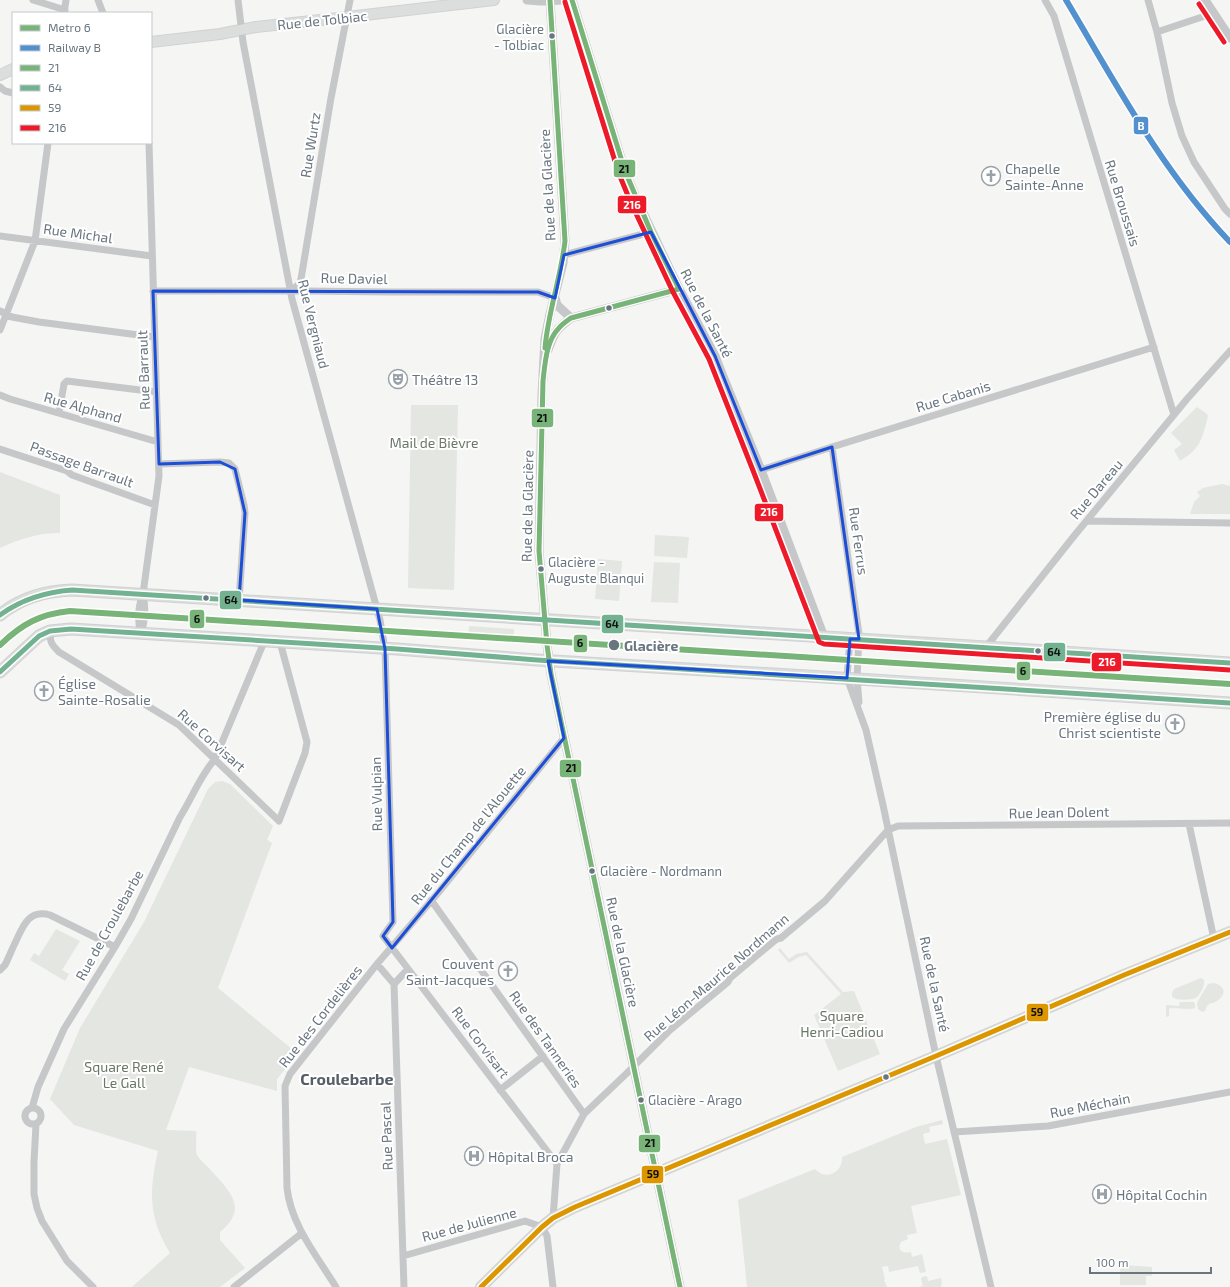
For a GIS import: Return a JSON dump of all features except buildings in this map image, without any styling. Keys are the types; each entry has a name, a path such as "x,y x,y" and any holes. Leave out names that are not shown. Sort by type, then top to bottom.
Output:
{"main road":[{"name":"Rue de Tolbiac","path":"152,42 220,34 256,27 346,18 494,0"},
{"path":"0,75 12,69"},
{"path":"0,615 18,604 36,596 55,591 72,590 986,646 1230,663"},
{"path":"0,672 39,636 50,631 71,629 549,661 852,678 1230,703"},
{"path":"481,1287 553,1218 1124,975 1230,932"}],"street":[{"path":"33,0 65,11 66,0"},
{"path":"98,0 103,12"},
{"name":"Rue Vergniaud","path":"238,0 241,29 291,291 377,609 385,649"},
{"name":"Rue Wurtz","path":"291,291 300,283 301,279 330,105 350,0"},
{"path":"527,0 534,2 563,0"},
{"name":"Rue de la Santé","path":"572,0 625,171 651,232 679,289 715,356 761,470 824,637"},
{"name":"Rue Broussais","path":"1045,0 1054,16 1174,415"},
{"path":"1148,0 1158,32 1172,104 1182,136 1194,162 1225,209 1230,214"},
{"path":"1205,0 1230,38"},
{"name":"Rue de la Glacière","path":"550,1 564,233 564,255 550,314 546,340 542,394 539,551 549,661 680,1287"},
{"path":"1158,32 1214,14"},
{"path":"0,87 5,91 12,93"},
{"path":"0,330 3,313 35,240 48,144"},
{"name":"Rue Barrault","path":"141,634 144,624 145,604 143,594 159,476 149,144"},
{"path":"564,255 651,232"},
{"name":"Rue Michal","path":"0,236 152,256"},
{"path":"545,357 554,334 559,327 571,318 679,289"},
{"name":"Rue Daviel","path":"153,292 538,292 554,298"},
{"path":"554,298 562,311 571,318"},
{"path":"3,313 16,318 39,322 154,337"},
{"name":"Rue Cabanis","path":"761,470 1154,348"},
{"name":"Rue Dareau","path":"986,646 1174,415 1230,351"},
{"path":"59,413 64,384 67,381 156,392"},
{"name":"Rue Alphand","path":"0,395 10,400 158,442"},
{"name":"Rue Ferrus","path":"832,447 855,639 852,678"},
{"name":"Passage Barrault","path":"0,449 67,471 72,475 155,504"},
{"path":"159,464 220,462 229,463 235,469 240,484 245,513 239,600"},
{"path":"1087,521 1230,524"},
{"name":"Rue Corvisart","path":"50,631 50,642 59,652 179,724 279,821 306,753 307,742 280,642"},
{"name":"Rue de Croulebarbe","path":"36,1124 30,1124 25,1120 24,1114 27,1110 32,1108 38,1087 64,1028 115,948 180,817 208,766 215,759 264,642"},
{"name":"Rue Vulpian","path":"383,936 393,922 385,649"},
{"name":"Rue de la Santé","path":"852,678 866,730 936,1056 990,1287"},
{"name":"Rue du Champ de l'Alouette","path":"392,948 564,738"},
{"name":"Rue Jean Dolent","path":"888,830 898,826 1230,823"},
{"path":"1189,824 1214,939"},
{"name":"Rue Léon-Maurice Nordmann","path":"553,1218 557,1164 584,1114 670,1030 728,982 730,978 772,942 781,938 821,905 888,830"},
{"name":"Rue des Tanneries","path":"432,900 584,1114"},
{"path":"0,970 5,965 24,924 30,918 39,914 50,915 115,948"},
{"name":"Rue Corvisart","path":"383,936 557,1164"},
{"name":"Rue des Cordelières","path":"336,1287 297,1224 288,1194 286,1083 290,1074 377,964 392,948"},
{"path":"377,964 394,984 408,969"},
{"name":"Rue Pascal","path":"394,984 404,1287"},
{"path":"500,1090 543,1056"},
{"name":"Rue Méchain","path":"954,1132 1048,1126 1230,1092"},
{"path":"32,1108 38,1110 41,1118 36,1124 34,1162 34,1194 37,1208 42,1221 67,1261 93,1287"},
{"name":"Rue de Julienne","path":"403,1256 525,1222 542,1227"},
{"path":"542,1227 547,1236 553,1287"},
{"path":"234,1287 302,1233"}],"highlighted area":[{"path":"651,232 715,356 761,470 832,447 859,639 850,639 847,678 548,661 564,738 392,948 383,936 393,922 385,649 377,609 239,600 245,513 235,469 220,462 159,464 153,291 538,292 555,298 564,255"}],"green space":[{"name":"Mail de Bièvre","path":"411,405 458,405 454,590 408,588"},
{"path":"1197,407 1208,416 1204,431 1197,447 1180,461 1174,450 1182,444 1171,433"},
{"path":"0,472 60,495 60,533 29,537 0,548"},
{"path":"1222,484 1230,486 1230,514 1190,514 1194,502 1200,496 1197,492 1203,488"},
{"path":"655,535 689,537 687,558 654,556"},
{"path":"598,559 622,561 619,601 595,599"},
{"path":"654,562 680,563 678,603 651,602"},
{"path":"469,626 514,629 513,642 468,640"},
{"name":"Square René Le Gall","path":"222,781 230,784 273,826 267,840 272,843 218,988 298,1054 277,1079 277,1091 189,1067 166,1130 196,1131 197,1155 228,1191 233,1198 235,1206 234,1214 229,1223 220,1232 220,1240 245,1268 220,1287 132,1287 170,1253 158,1228 152,1204 153,1179 158,1151 74,1125 50,1099 80,1028 144,922 208,789 215,782"},
{"path":"56,929 80,941 62,970 69,974 65,981 30,960 34,953 39,956"},
{"name":"Square Henri-Cadiou","path":"780,948 789,959 796,954 807,952 843,992 854,991 880,1054 838,1071 814,1015 841,994 806,955 789,963 778,950"},
{"path":"1201,978 1204,980 1204,985 1196,998 1184,1000 1172,997 1174,989"},
{"path":"1214,983 1221,986 1223,990 1222,996 1217,1001 1207,1005 1205,1011 1202,1012 1198,1009 1197,1003 1208,984"},
{"path":"1180,1002 1194,1002 1195,1008 1171,1008 1169,1009 1169,1016 1166,1017 1166,1005 1179,1006"},
{"path":"942,1120 943,1124 929,1127 930,1132 923,1134 925,1144 947,1139 961,1195 911,1206 917,1233 907,1235 908,1239 901,1242 899,1248 906,1253 911,1252 912,1257 922,1254 926,1272 920,1273 918,1266 889,1272 888,1266 882,1267 884,1280 887,1287 747,1287 738,1200 815,1169 819,1173 829,1175 833,1174 840,1167 842,1157 916,1127"},
{"path":"1123,1265 1152,1267 1152,1276 1146,1276 1146,1285 1120,1285 1120,1268"},
{"path":"927,1276 928,1281 941,1278 941,1287 919,1287 923,1286 921,1279 922,1277"}],"metro line":[{"name":"6","path":"0,645 16,631 32,621 59,612 70,611 1230,684"}],"rail line":[{"name":"B","path":"1066,0 1122,95 1161,156 1205,215 1230,242"}],"transit line":[{"name":"21","path":"545,348 565,241 550,0"},
{"name":"21","path":"572,0 625,171 651,232 679,289 571,318 560,327 551,339 547,353 543,381 539,551 551,674 680,1287"},
{"name":"216","path":"565,2 619,174 673,292 709,359 819,642 824,644 1230,670"},
{"name":"216","path":"1199,4 1224,42"},
{"name":"64","path":"0,615 8,609 34,597 52,592 72,590 1230,663"},
{"name":"64","path":"0,672 39,636 50,631 71,629 397,649 537,660 1230,703"},
{"name":"59","path":"481,1287 542,1227 553,1218 575,1207 936,1056 1124,975 1230,932"}],"place":[{"name":"Glacière - Tolbiac","path":"552,36"},
{"name":"Chapelle Sainte-Anne","path":"991,176"},
{"name":"Théâtre 13","path":"398,379"},
{"name":"Glacière - Auguste Blanqui","path":"541,569"},
{"name":"Glacière","path":"614,645"},
{"name":"Église Sainte-Rosalie","path":"44,691"},
{"name":"Première église du Christ scientiste","path":"1175,724"},
{"name":"Glacière - Nordmann","path":"592,871"},
{"name":"Couvent Saint-Jacques","path":"508,971"},
{"name":"Glacière - Arago","path":"641,1100"},
{"name":"Hôpital Broca","path":"474,1156"},
{"name":"Hôpital Cochin","path":"1102,1194"}],"district":[{"name":"Croulebarbe","path":"347,1078"}]}
